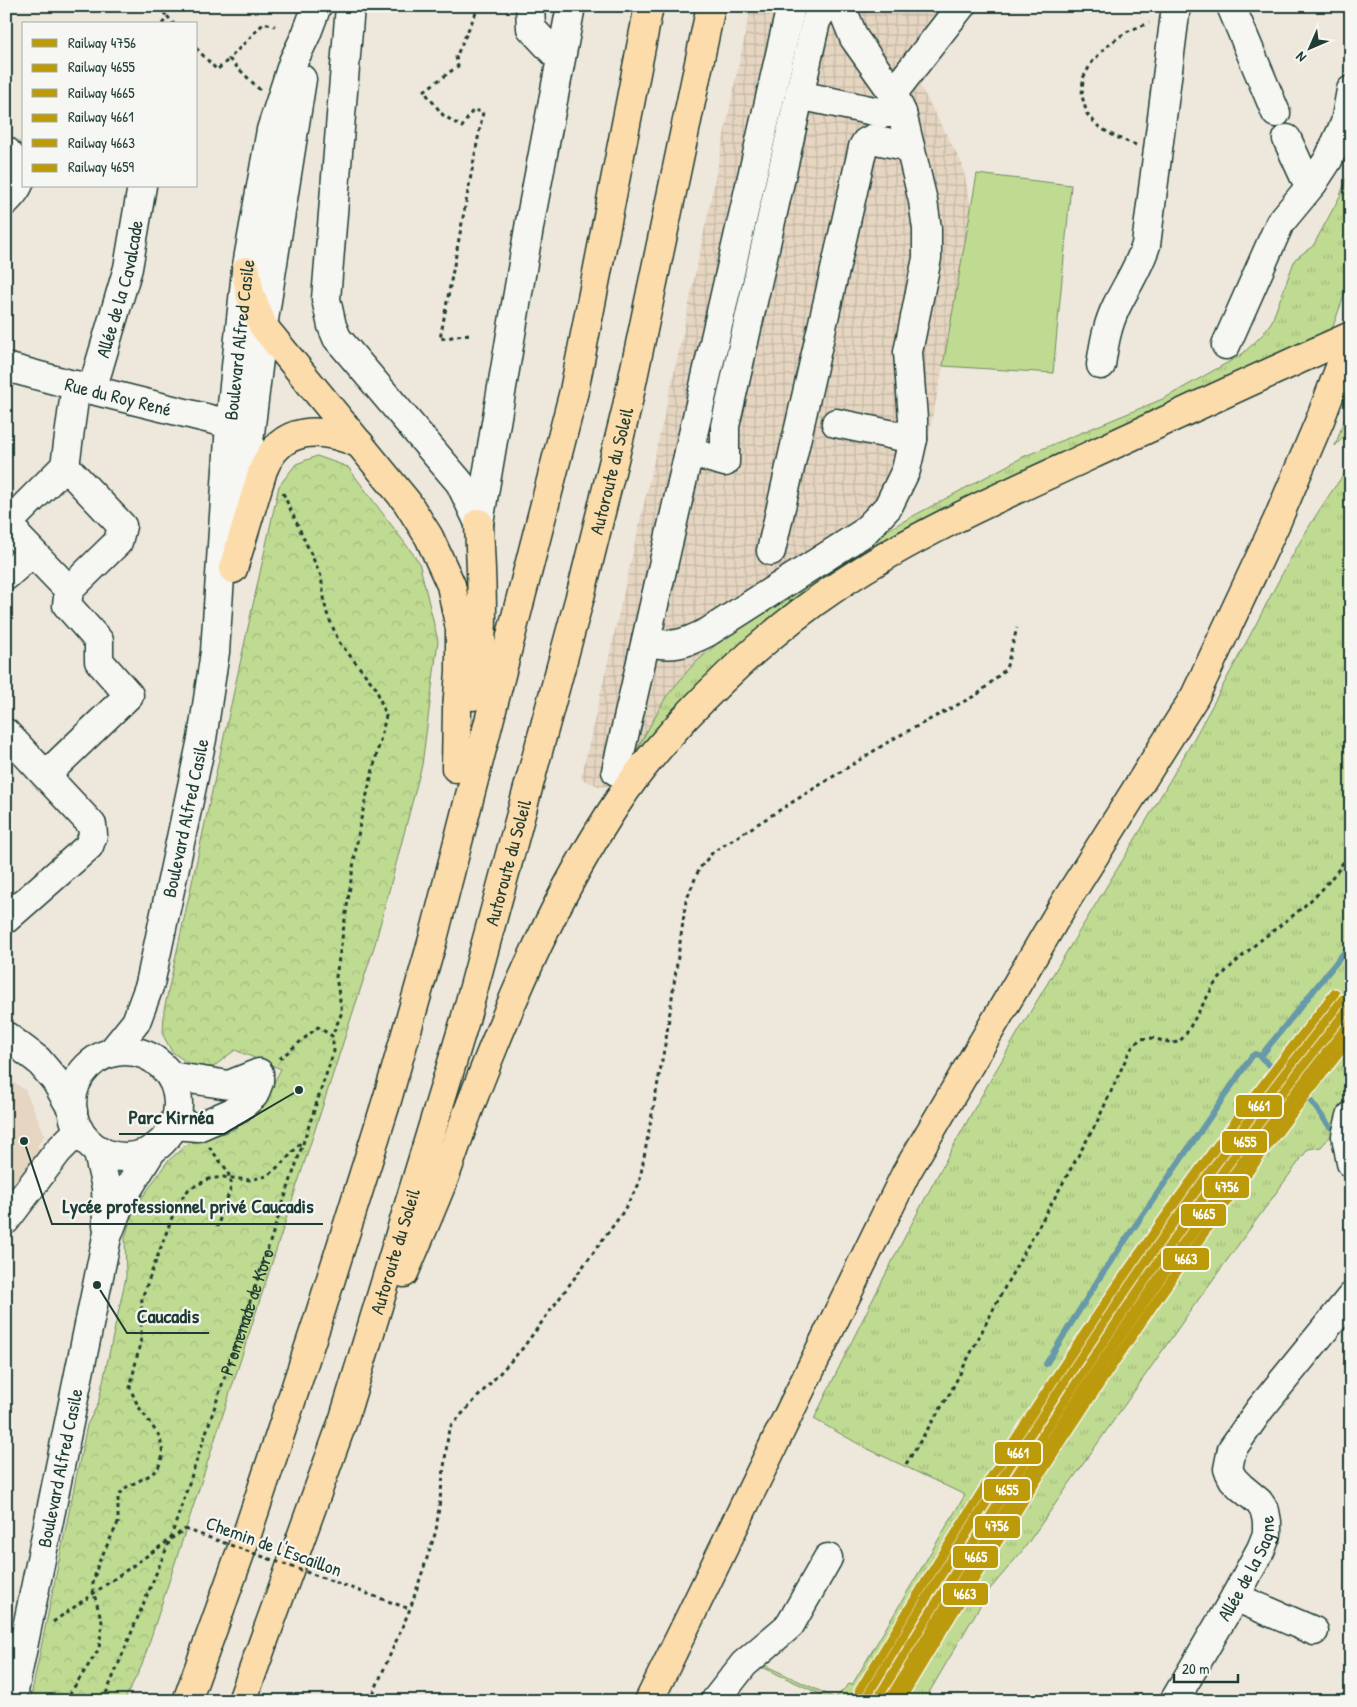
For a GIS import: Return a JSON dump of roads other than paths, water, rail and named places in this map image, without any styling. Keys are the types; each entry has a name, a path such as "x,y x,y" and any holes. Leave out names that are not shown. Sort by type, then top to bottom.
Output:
{"main road":[{"path":"187,1701 247,1534 318,1320 387,1100 433,939 574,392 649,6"},
{"name":"Autoroute du Soleil","path":"242,1701 344,1418 465,1020 581,593 626,411 711,6"},
{"path":"246,271 250,294 264,326 407,502 429,537 451,585 460,629 456,768"},
{"path":"344,1418 444,1177 474,1096 545,931 579,866 617,802 660,747 708,694 753,650 801,612 856,575 947,523 1248,382 1351,337"},
{"path":"648,1701 906,1172 1064,904 1195,696 1277,521 1320,420 1351,337"},
{"path":"233,569 263,470 267,461 281,444 292,436 309,431 344,437 360,444"},
{"path":"433,939 456,768 474,692 480,655 482,610 479,523"}],"street":[{"name":"Boulevard Alfred Casile","path":"103,1057 136,1022 150,984 202,739 215,652 230,424 246,271 272,130 293,62 306,35 316,6"},
{"path":"350,6 326,300 332,326 338,338 460,483 479,523"},
{"path":"530,6 531,28 560,59"},
{"path":"479,523 530,222 571,6"},
{"path":"616,771 791,6"},
{"path":"689,452 725,462 725,426 816,21 825,6"},
{"path":"646,642 677,645 708,632 863,533 888,507 906,470 913,439 908,352 927,258 927,229 923,201 897,103 854,38 841,6"},
{"path":"799,95 882,112 897,103 961,6"},
{"path":"1231,6 1276,113"},
{"path":"1100,365 1104,337 1141,260 1146,245 1175,9"},
{"name":"Boulevard Alfred Casile","path":"215,652 226,612 233,569 264,326 304,66 306,35"},
{"path":"1226,345 1280,223 1313,183 1328,160 1345,123 1351,90"},
{"path":"1287,139 1304,176 1313,183"},
{"path":"771,551 863,147 866,142 872,140 910,148"},
{"path":"6,201 18,190 21,178 13,149"},
{"name":"Allée de la Cavalcade","path":"64,466 84,387 128,268 142,188"},
{"name":"Rue du Roy René","path":"6,367 230,424"},
{"path":"836,423 913,439"},
{"path":"46,775 129,695 100,661 99,641 67,605 69,590 118,542 122,526 64,466 9,517 17,536 69,590"},
{"path":"6,576 32,552"},
{"path":"6,733 92,825 89,846 6,919"},
{"name":"Boulevard Alfred Casile","path":"150,984 151,1028 164,1069"},
{"path":"6,1036 38,1060 55,1080 83,1130 110,1155 124,1157 139,1156 152,1150 165,1139 174,1125 178,1108 177,1092 164,1069"},
{"path":"38,1060 64,1064 128,1051 144,1055 164,1069 229,1085 260,1073 254,1095 237,1110 198,1127 174,1125"},
{"path":"103,1057 84,1071 77,1083 73,1097 83,1130 106,1187 107,1237"},
{"path":"1351,1116 1346,1136 1351,1163"},
{"path":"6,1220 58,1151 83,1130"},
{"path":"107,1237 121,1200 152,1150"},
{"name":"Boulevard Alfred Casile","path":"12,1701 107,1237"},
{"name":"Allée de la Sagne","path":"1174,1701 1235,1597 1261,1549 1266,1534 1267,1522 1265,1511 1259,1502 1233,1479 1228,1468 1232,1448 1260,1409 1351,1298"},
{"path":"715,1701 744,1664 790,1625 828,1558"},
{"path":"1235,1597 1314,1631"},
{"path":"6,1664 27,1629"}],"waterway":[{"path":"1260,1057 1351,944"},
{"path":"1046,1364 1100,1277 1252,1056 1258,1055 1281,1075"},
{"path":"1307,1096 1330,1127"}],"rail line":[{"name":"4659","path":"859,1691 998,1466 1106,1301 1213,1150 1335,993"},
{"name":"4661","path":"867,1696 1006,1472 1114,1307 1221,1156 1343,999"},
{"name":"4655","path":"876,1701 1015,1478 1123,1313 1229,1162 1351,1005"},
{"name":"4665","path":"888,1701 1024,1479 1095,1370 1235,1171 1351,1021"},
{"name":"4756","path":"890,1701 1025,1484 1094,1377 1166,1271 1234,1177 1351,1024"},
{"name":"4663","path":"900,1701 1005,1530 1171,1279 1289,1117 1351,1038"}],"place":[{"name":"Parc Kirnéa","path":"299,1090"},
{"name":"Lycée professionnel privé Caucadis","path":"24,1141"},
{"name":"Caucadis","path":"97,1285"}]}
